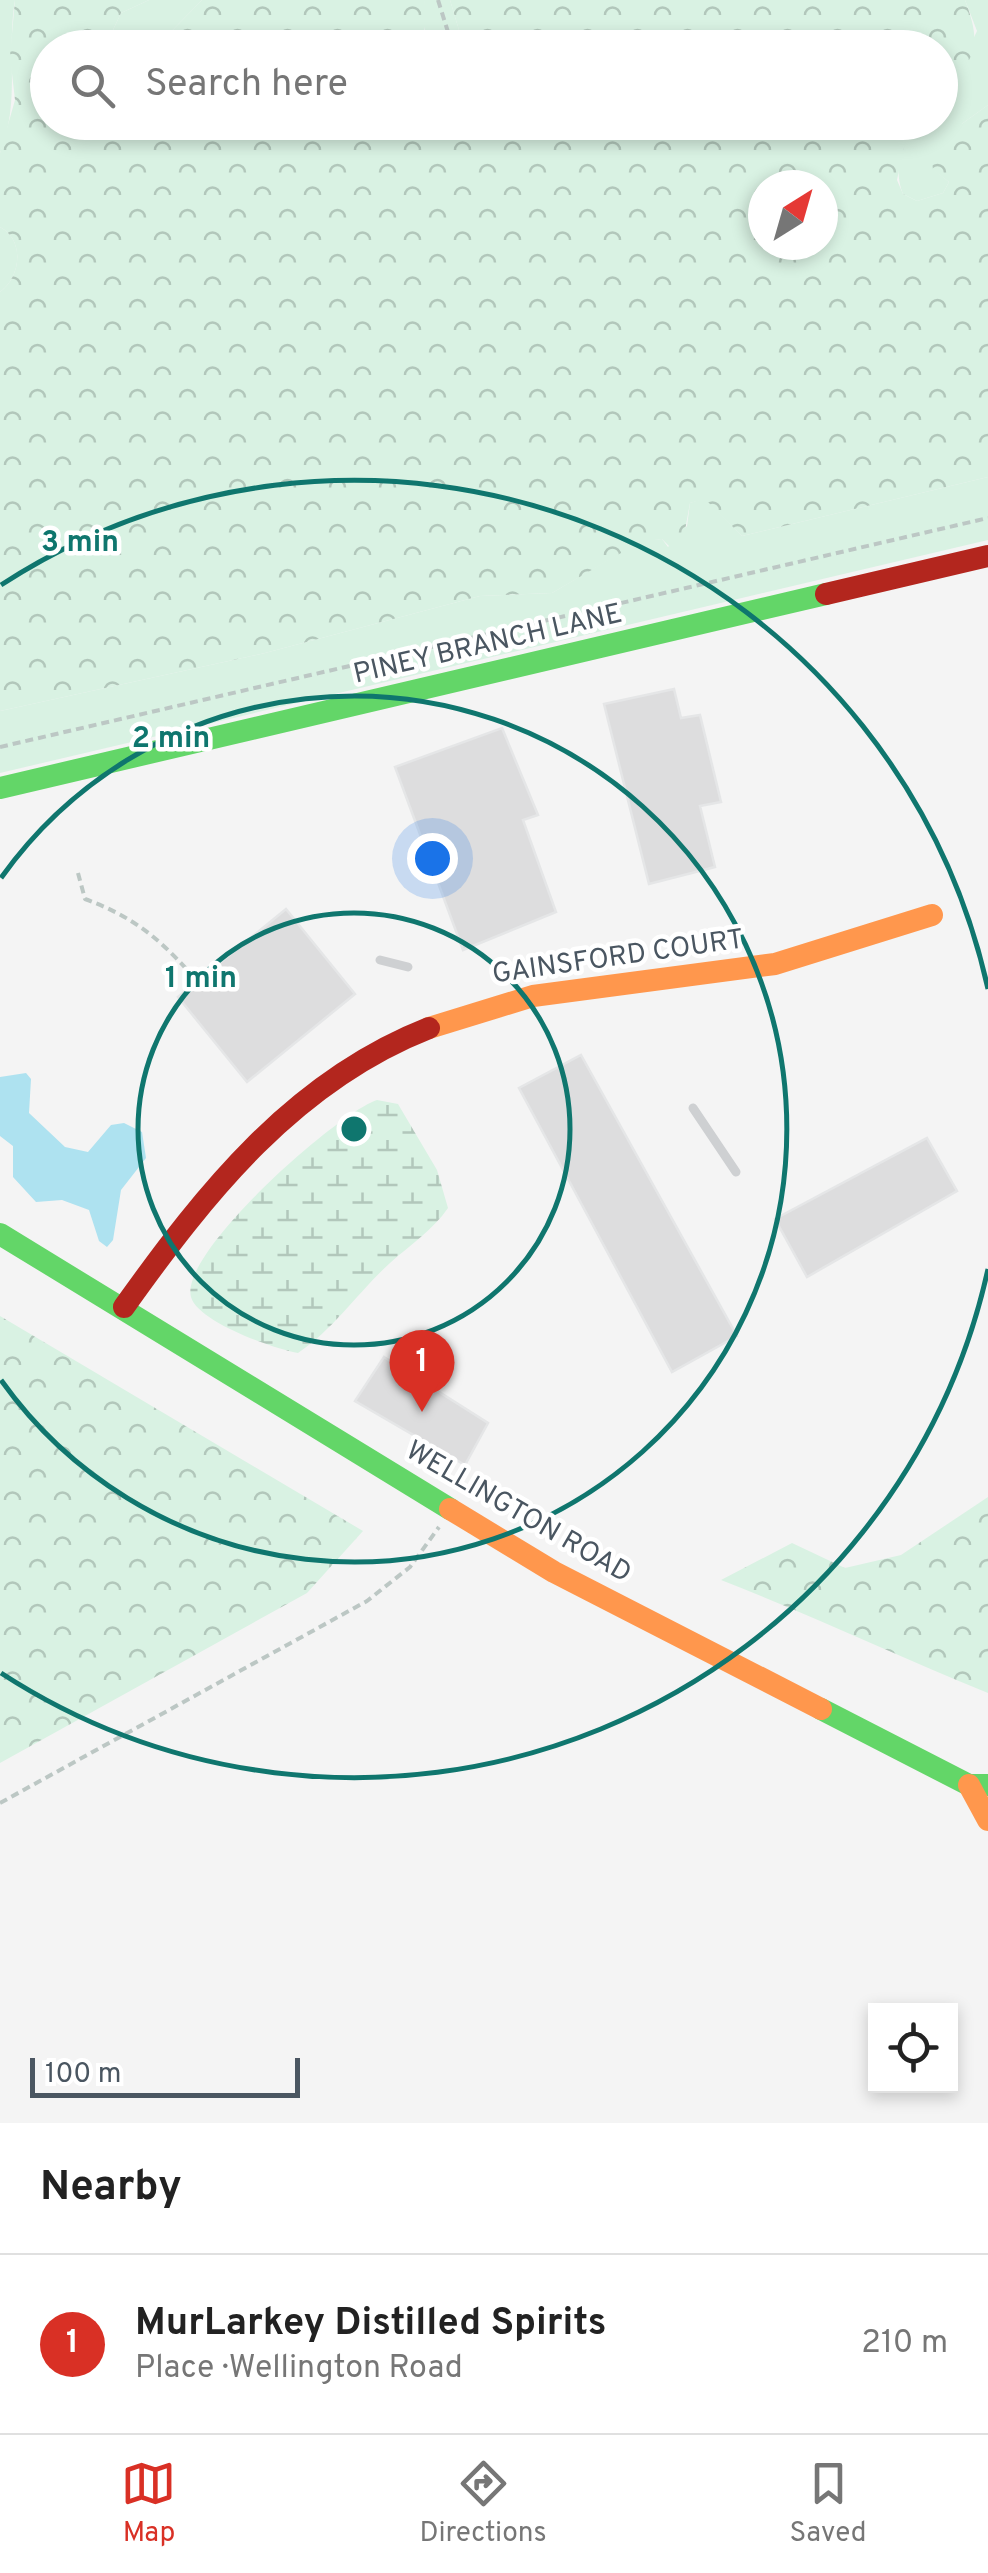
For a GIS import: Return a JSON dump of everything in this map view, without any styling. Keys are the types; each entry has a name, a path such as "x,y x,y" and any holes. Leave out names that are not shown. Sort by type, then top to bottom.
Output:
{"street":[{"name":"PINEY BRANCH LANE","path":"0,788 988,556"},
{"name":"GAINSFORD COURT","path":"124,1307 177,1230 255,1140 338,1074 400,1040 533,996 767,966 833,950 932,916"},
{"name":"WELLINGTON ROAD","path":"0,1234 450,1511 621,1608 979,1786 988,1820"}],"lane":[{"path":"380,960 408,967"},
{"path":"693,1108 736,1172"}],"path":[{"path":"438,0 447,30"},
{"path":"0,747 988,518"},
{"path":"78,873 85,899 110,906 138,928 156,935 190,973"},
{"path":"0,1803 367,1601 410,1567 450,1511"}],"green space":[{"path":"0,0 15,0 12,96 0,153"},
{"path":"15,0 149,0 121,13 113,30 30,30 30,140 905,140 897,180 903,194 917,201 943,193 949,182 933,170 932,160 949,140 958,140 958,129 963,123 988,105 988,477 742,536 705,499 690,503 682,547 675,552 662,539 640,542 552,593 480,596 265,653 0,711 0,292 16,268 17,249 0,227 0,153 15,100 10,56"},
{"path":"149,0 202,0 173,30 113,30 121,13"},
{"path":"202,0 424,0 427,18 424,30 173,30"},
{"path":"424,0 450,0 459,30 425,30"},
{"path":"450,0 965,0 974,46 958,77 958,30 459,30"},
{"path":"965,0 988,0 988,105 958,131 958,71 977,31"},
{"path":"904,140 953,140 934,170 949,182 943,193 917,201 903,194"},
{"path":"0,227 14,241 17,259 12,277 0,292"},
{"path":"988,477 988,540 0,773 0,711 265,653 480,596 552,593 640,541 662,539 668,547 687,526 690,503 705,498 742,536"},
{"path":"377,1100 398,1104 437,1170 448,1208 442,1216 298,1353 255,1340 207,1316 191,1297 194,1276 209,1249 297,1156 357,1110"},
{"path":"0,1316 363,1531 307,1593 0,1763"},
{"path":"988,1497 988,1693 721,1580 792,1543 845,1568 901,1555"}],"water":[{"path":"26,1073 31,1079 29,1113 65,1147 88,1152 111,1125 124,1123 142,1132 146,1158 121,1190 113,1240 107,1247 99,1241 89,1210 62,1200 36,1202 13,1177 13,1146 0,1136 0,1077"}],"building":[{"path":"674,689 681,718 700,715 721,802 700,806 715,867 649,884 604,704"},
{"path":"502,728 538,815 523,820 556,912 463,950 395,767"},
{"path":"286,909 355,994 247,1082 178,997"},
{"path":"581,1055 737,1336 672,1372 519,1088"},
{"path":"927,1138 957,1191 807,1277 775,1219"},
{"path":"384,1357 488,1423 465,1465 355,1401"}],"traffic: fast":[{"path":"0,788 826,594"},
{"path":"0,1234 450,1509"},
{"path":"821,1709 969,1785 988,1785"}],"traffic: slow":[{"path":"429,1028 533,996 775,964 932,915"},
{"path":"450,1509 554,1572 821,1709"},
{"path":"969,1785 988,1820"}],"traffic: jam":[{"path":"826,594 988,556"},
{"path":"124,1307 221,1182 295,1109 380,1050 429,1028"}],"place":[{"name":"MurLarkey Distilled Spirits","path":"422,1412"}]}
